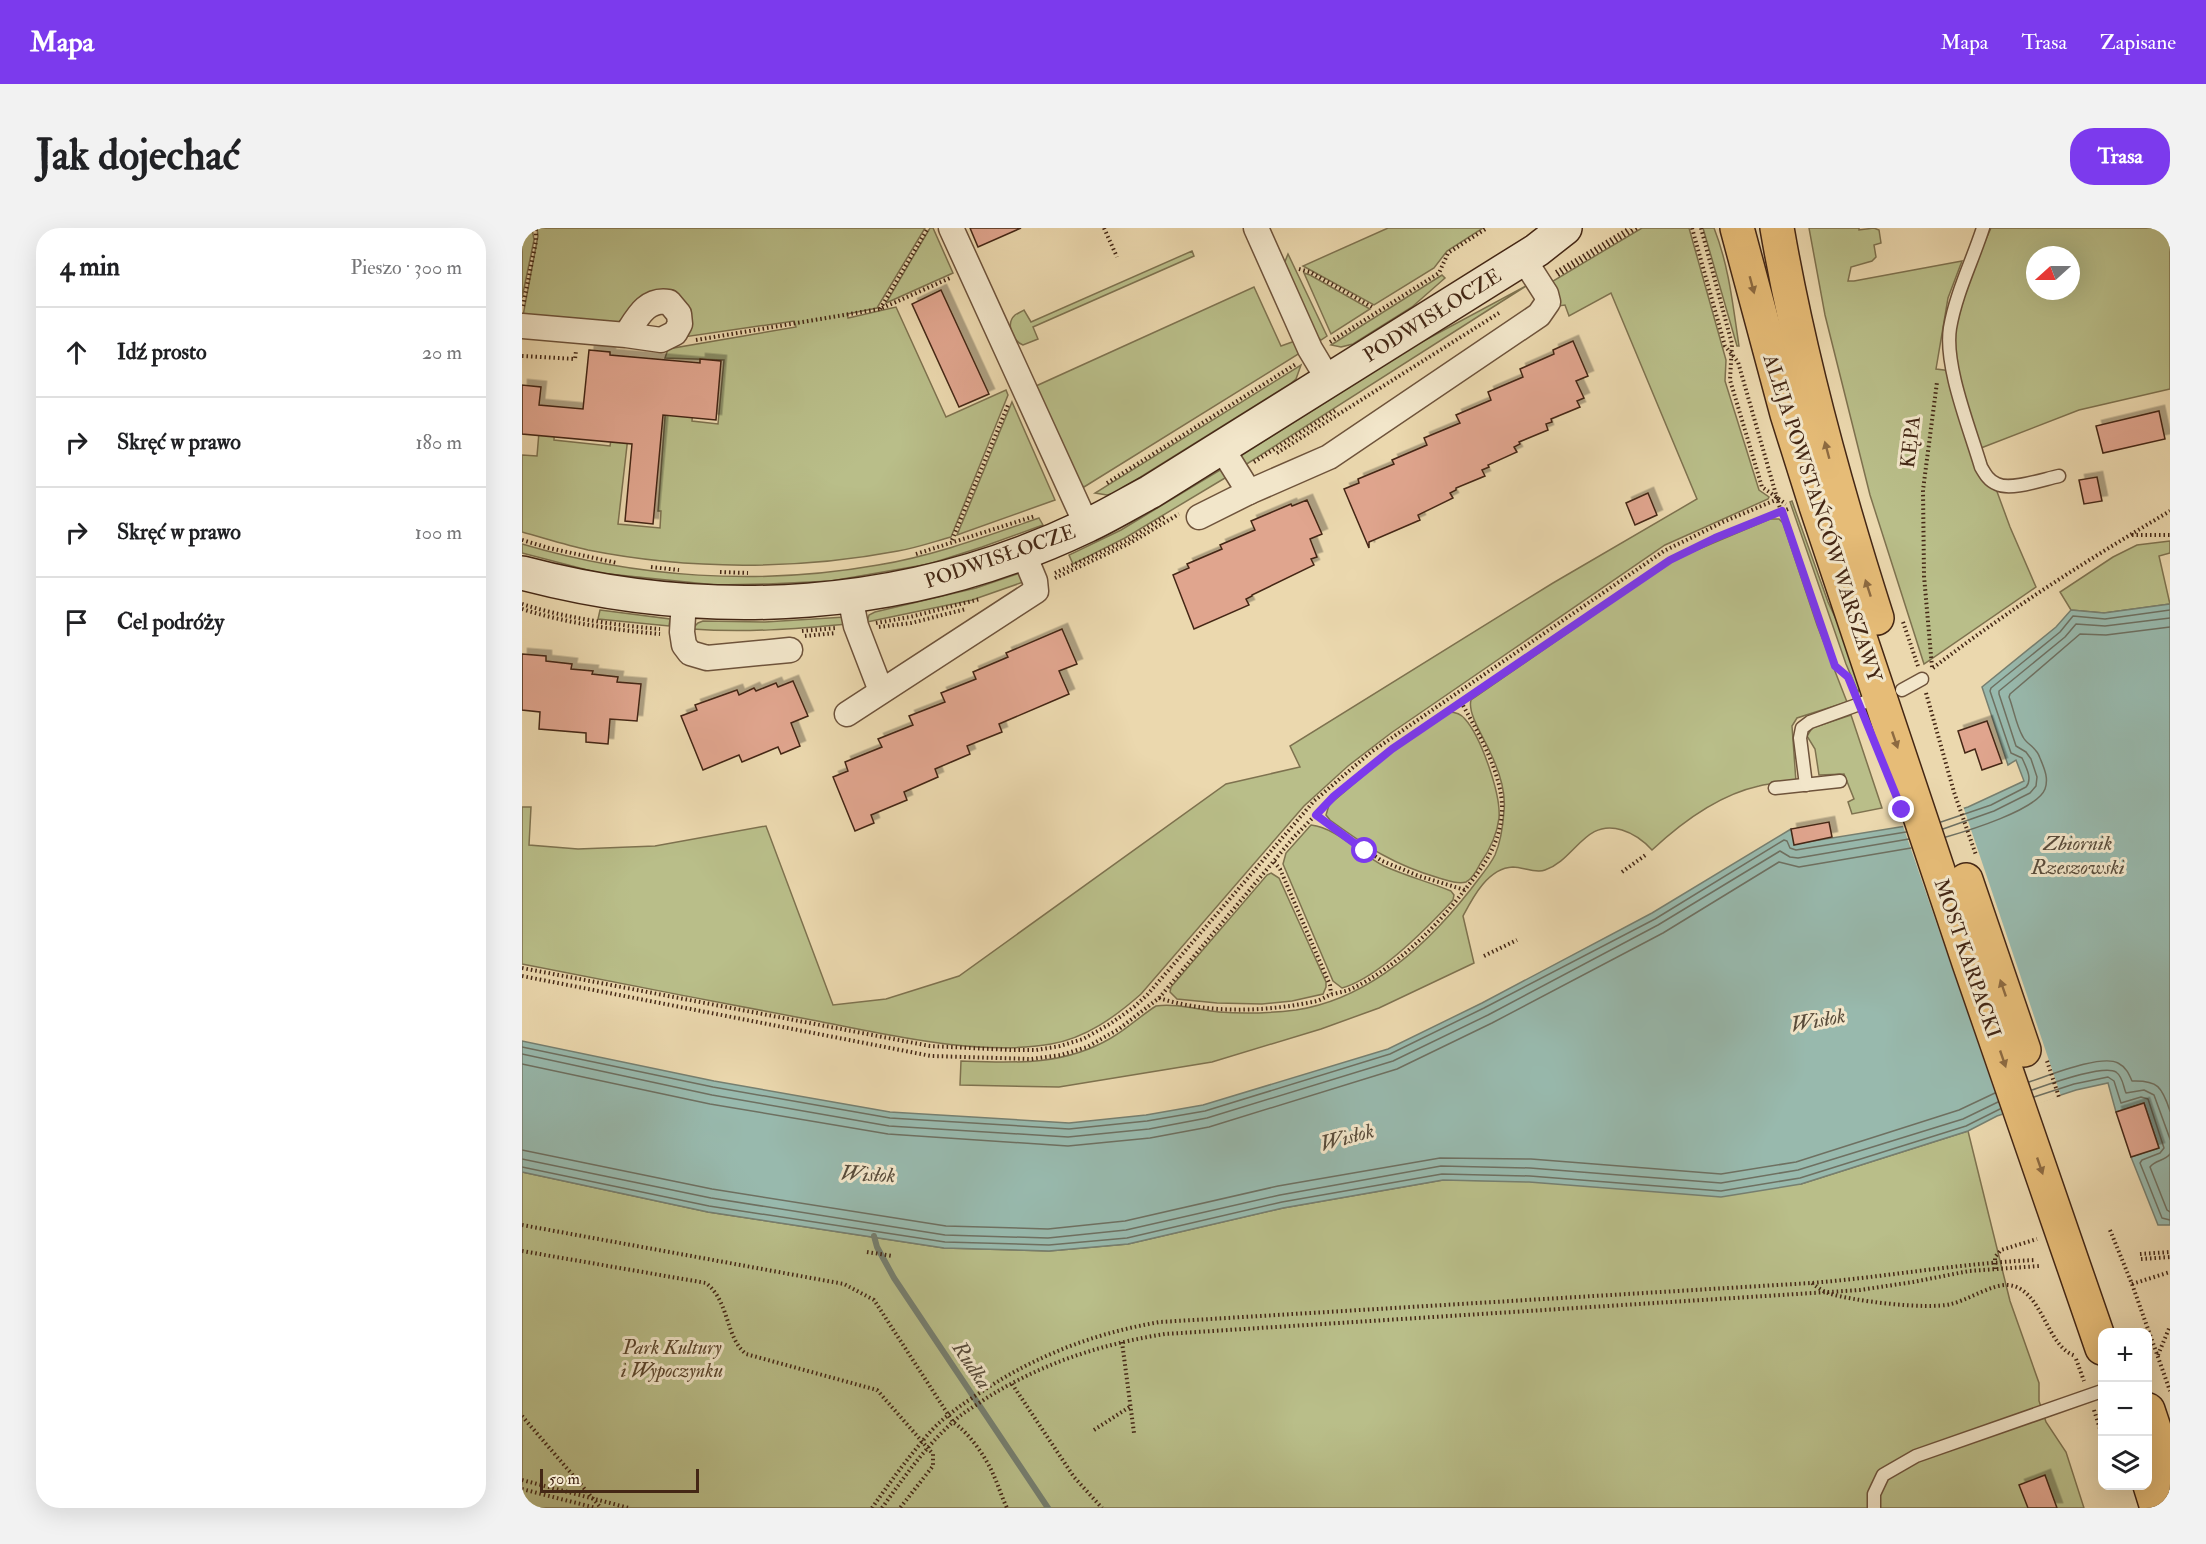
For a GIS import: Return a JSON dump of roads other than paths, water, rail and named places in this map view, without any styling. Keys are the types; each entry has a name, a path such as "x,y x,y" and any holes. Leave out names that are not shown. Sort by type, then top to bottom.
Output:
{"main road":[{"name":"ALEJA POWSTAŃCÓW WARSZAWY","path":"1737,228 1790,424 1884,695 1936,798"},
{"name":"ALEJA POWSTAŃCÓW WARSZAWY","path":"1777,228 1814,400 1842,507 1884,695"},
{"name":"MOST KARPACKI","path":"1936,798 2031,1107"},
{"path":"2031,1107 2119,1328"},
{"path":"2031,1107 2089,1352"},
{"path":"2152,1422 2170,1476"},
{"path":"2151,1490 2157,1508"}],"street":[{"name":"PODWISŁOCZE","path":"951,228 1081,513"},
{"path":"1256,228 1320,366"},
{"name":"PODWISŁOCZE","path":"1535,269 1565,228"},
{"name":"PODWISŁOCZE","path":"522,573 627,596 686,586 742,604 797,602 849,597 896,589 942,578 1023,552 1081,513 1150,492 1221,447 1320,366 1535,269 1587,228"},
{"path":"1198,517 1329,457 1539,315 1548,302 1535,269"},
{"path":"522,327 661,340 675,333 681,324 680,314 669,302 659,301 649,304 626,335"},
{"path":"1221,447 1249,492"},
{"path":"847,714 1036,591 1035,581 1023,552"},
{"path":"686,586 682,632 684,645 690,653 707,658 790,650"},
{"path":"849,597 856,626 881,691"}],"lane":[{"path":"1983,228 1960,286 1950,330 1950,352 1954,374 1981,467 1987,477 1997,484 2009,487 2059,476"},
{"path":"1806,785 1800,738 1802,728 1810,722 1884,695"},
{"path":"1776,788 1840,781"},
{"path":"1874,1508 1874,1494 1883,1475 1916,1456 2098,1393"}],"water":[{"path":"2170,604 2170,1225 2158,1225 2131,1157 2159,1148 2144,1103 2116,1112 2108,1083 2076,1090 1997,1116 1968,1131 1801,1184 1721,1197 1529,1182 1443,1180 1283,1208 1128,1244 1049,1251 944,1248 708,1212 522,1172 522,1041 714,1081 890,1112 1069,1123 1146,1115 1203,1105 1388,1049 1482,1003 1652,913 1791,829 1795,844 1906,826 1968,807 2024,781 2016,760 2008,765 1982,687 2056,627 2071,610 2104,613"}],"waterway":[{"name":"Rudka","path":"874,1236 877,1247 894,1278 1048,1508"}],"water label":[{"name":"Zbiornik Rzeszowski","path":"2078,855"},
{"name":"Wisłok","path":"1818,1020"},
{"name":"Wisłok","path":"1347,1137"},
{"name":"Wisłok","path":"868,1174"}],"park label":[{"name":"Park Kultury i Wypoczynku","path":"672,1358"}]}
